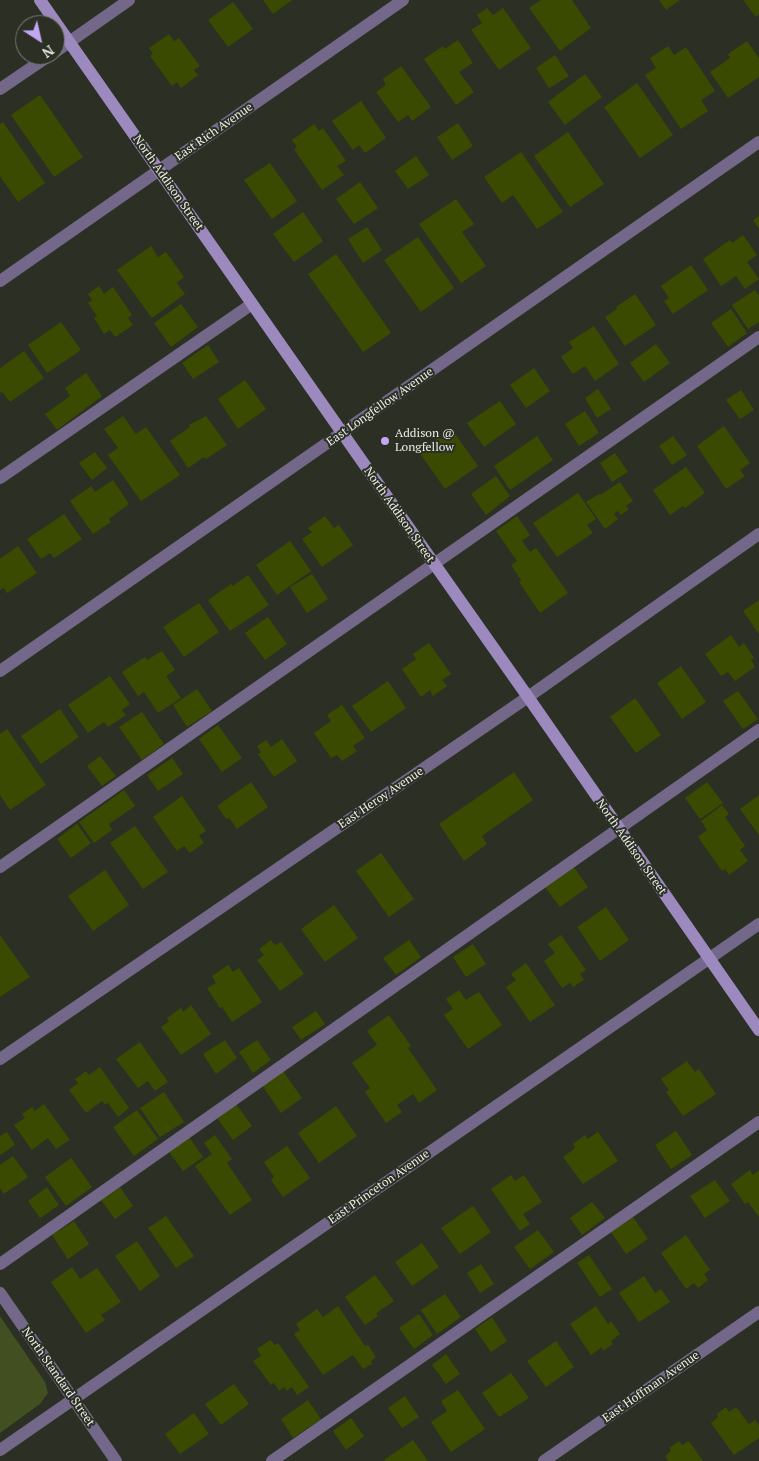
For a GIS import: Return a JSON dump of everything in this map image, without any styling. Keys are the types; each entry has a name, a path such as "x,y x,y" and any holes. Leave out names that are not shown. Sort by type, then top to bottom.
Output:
{"street":[{"name":"North Addison Street","path":"40,0 759,1030"},
{"path":"65,45 129,0"},
{"name":"East Rich Avenue","path":"0,281 403,0"},
{"path":"0,89 35,65"},
{"name":"East Longfellow Avenue","path":"0,671 759,142"},
{"path":"0,478 252,304"},
{"path":"0,867 759,338"},
{"name":"East Heroy Avenue","path":"0,1060 528,697 759,534"},
{"path":"0,1264 759,730"},
{"name":"East Princeton Avenue","path":"0,1450 759,924"},
{"path":"272,1461 759,1122"},
{"name":"North Standard Street","path":"0,1293 116,1461"},
{"name":"East Hoffman Avenue","path":"544,1461 759,1312"}],"green space":[{"path":"0,1316 45,1382 48,1393 40,1404 0,1433"}],"building":[{"path":"263,0 292,0 273,14"},
{"path":"541,0 572,0 591,28 560,51 529,8"},
{"path":"659,0 680,0 666,10"},
{"path":"743,0 759,0 759,14 756,17"},
{"path":"233,2 253,29 228,47 208,20"},
{"path":"487,8 493,15 503,8 531,48 499,70 471,30 482,23 477,15"},
{"path":"169,34 174,41 179,38 200,66 194,70 198,75 181,88 177,82 172,86 150,56 153,54 149,48"},
{"path":"458,40 473,63 459,72 474,92 456,105 424,59 443,46 445,49"},
{"path":"747,41 759,58 759,77 728,98 710,72 730,58 728,54"},
{"path":"668,46 674,55 686,47 715,91 701,100 708,111 681,129 645,75 656,68 650,58"},
{"path":"555,55 569,76 549,88 536,68"},
{"path":"401,66 431,107 412,121 408,115 398,122 376,92 386,85 383,79"},
{"path":"585,74 602,97 565,125 548,102"},
{"path":"637,83 673,135 640,158 604,107"},
{"path":"40,95 83,157 54,177 11,115"},
{"path":"361,101 386,138 365,153 359,145 353,150 332,121"},
{"path":"3,122 45,183 18,202 0,176 0,124"},
{"path":"458,123 473,146 452,160 437,137"},
{"path":"314,124 319,131 323,128 346,161 337,166 344,175 322,190 294,149 297,147 292,140"},
{"path":"568,132 604,184 570,207 534,156"},
{"path":"521,152 563,212 537,229 513,195 502,203 484,177"},
{"path":"416,156 429,175 408,189 395,171"},
{"path":"270,163 297,201 272,219 244,180"},
{"path":"360,182 378,208 354,224 336,199"},
{"path":"456,199 474,224 462,232 486,266 461,283 419,224"},
{"path":"303,212 323,241 294,262 273,234"},
{"path":"759,216 759,229 753,220"},
{"path":"367,227 382,250 363,263 348,239"},
{"path":"743,235 757,255 747,262 759,279 745,289 736,276 721,286 703,259 730,240 732,243"},
{"path":"418,237 454,288 421,312 384,260"},
{"path":"151,246 158,257 166,252 184,277 177,283 185,294 152,318 117,270"},
{"path":"336,254 391,333 363,352 308,274"},
{"path":"691,265 708,290 673,314 664,301 669,298 661,286"},
{"path":"99,286 104,294 113,287 132,315 128,318 133,325 115,337 110,330 104,334 94,318 97,316 88,303 92,300 88,294"},
{"path":"755,290 759,296 759,322 748,329 732,305"},
{"path":"635,294 656,325 625,346 605,317"},
{"path":"181,304 198,327 171,347 154,323"},
{"path":"731,309 747,333 728,347 711,323"},
{"path":"61,322 81,350 47,373 28,345"},
{"path":"594,326 619,364 595,381 585,366 573,374 561,357 573,348 569,342"},
{"path":"656,344 670,363 644,382 630,363"},
{"path":"208,345 219,362 193,379 182,363"},
{"path":"24,351 44,378 10,402 2,392 0,393 0,368"},
{"path":"534,368 550,391 526,408 510,385"},
{"path":"86,373 102,396 57,430 45,414 70,396 65,388"},
{"path":"245,380 266,409 238,429 218,399"},
{"path":"598,389 611,409 597,418 585,398"},
{"path":"741,390 754,410 740,419 726,400"},
{"path":"500,401 516,424 484,447 467,423"},
{"path":"585,411 599,433 579,446 565,424"},
{"path":"123,416 136,434 146,427 180,475 141,501 108,455 118,448 104,429"},
{"path":"206,416 227,445 188,468 170,441 190,427 189,425"},
{"path":"724,426 750,463 740,470 745,476 726,489 697,446"},
{"path":"453,431 478,466 445,489 419,452 439,437 441,439"},
{"path":"537,436 553,460 510,490 494,466"},
{"path":"673,436 687,455 672,465 659,446"},
{"path":"95,452 107,468 92,480 79,463"},
{"path":"615,453 628,472 612,482 600,463"},
{"path":"686,467 705,493 685,508 683,506 670,515 653,490"},
{"path":"496,476 510,496 486,515 471,494"},
{"path":"113,480 129,504 109,519 111,522 93,534 70,501 91,486 95,492"},
{"path":"620,482 633,501 626,506 629,509 621,515 618,511 614,514 618,519 605,529 586,502"},
{"path":"578,493 596,519 587,525 593,533 557,557 533,523"},
{"path":"64,514 82,539 54,558 50,553 41,559 27,539"},
{"path":"325,516 334,528 339,525 353,545 322,567 302,539 312,532 308,528"},
{"path":"517,516 530,535 522,541 530,552 536,548 568,593 540,613 519,582 521,580 511,565 517,561 496,531"},
{"path":"290,541 311,571 277,595 256,565"},
{"path":"18,546 37,573 7,593 4,588 0,590 0,559"},
{"path":"312,574 328,599 307,613 290,587"},
{"path":"248,575 269,605 230,631 208,600"},
{"path":"759,600 759,634 743,611"},
{"path":"199,603 219,632 184,657 163,627"},
{"path":"268,617 287,644 265,660 245,633"},
{"path":"731,635 739,647 744,643 754,658 751,660 755,667 735,681 728,672 721,676 705,654"},
{"path":"429,643 451,674 442,680 447,686 433,696 430,690 421,697 402,669 416,659 413,654"},
{"path":"162,651 175,670 166,676 181,698 158,713 144,692 138,696 122,672 145,657 147,660"},
{"path":"681,666 706,702 682,719 657,683"},
{"path":"110,676 130,704 122,710 126,715 108,727 104,722 88,733 68,705"},
{"path":"388,681 406,708 371,732 352,706"},
{"path":"197,689 212,711 187,727 173,705"},
{"path":"738,691 758,719 743,729 723,701"},
{"path":"635,698 661,735 636,753 610,717"},
{"path":"342,705 365,738 353,746 357,751 342,761 337,755 331,758 314,733 331,721 327,715"},
{"path":"60,709 79,737 41,764 21,736"},
{"path":"142,712 164,744 142,760 119,727"},
{"path":"218,725 242,758 222,772 199,739"},
{"path":"7,729 46,785 10,810 0,795 0,734"},
{"path":"282,739 297,761 274,777 258,754 261,752 257,746 266,740 271,747"},
{"path":"100,756 116,776 102,786 87,766"},
{"path":"172,758 183,774 158,791 147,775"},
{"path":"514,772 533,800 482,836 487,844 464,861 439,824"},
{"path":"251,782 268,807 237,829 229,818 226,819 217,806"},
{"path":"707,782 723,803 700,819 685,798"},
{"path":"124,790 135,806 109,824 112,830 94,843 79,822"},
{"path":"759,795 759,835 740,809"},
{"path":"182,796 206,831 199,835 204,843 190,853 184,846 177,851 153,817"},
{"path":"722,805 729,814 725,817 745,846 740,850 748,861 729,875 725,869 722,871 698,837 707,830 701,821"},
{"path":"77,824 91,843 71,858 57,839"},
{"path":"135,826 168,872 143,889 110,843"},
{"path":"381,853 414,899 389,917 356,871"},
{"path":"573,866 588,887 560,907 545,887"},
{"path":"105,870 129,905 93,931 68,896"},
{"path":"334,905 358,938 325,962 301,929"},
{"path":"606,907 629,940 600,961 577,927"},
{"path":"0,935 30,977 0,997"},
{"path":"561,935 586,970 580,974 584,980 573,987 570,983 562,988 544,961 555,953 548,944"},
{"path":"271,940 275,945 281,942 304,974 280,991 257,960 264,955 259,949"},
{"path":"409,940 421,957 396,975 383,958"},
{"path":"473,944 486,964 466,977 453,957"},
{"path":"526,963 555,1005 530,1022 506,987 516,980 511,974"},
{"path":"228,965 233,972 239,968 262,1002 232,1022 207,988 216,983 212,976"},
{"path":"459,990 466,1000 479,992 502,1025 468,1049 444,1015 453,1009 446,999"},
{"path":"191,1005 211,1034 181,1055 161,1027 169,1021 167,1018 181,1008 183,1012"},
{"path":"316,1011 325,1024 301,1040 292,1027"},
{"path":"389,1015 411,1046 408,1048 437,1090 419,1103 413,1094 397,1105 402,1112 386,1123 365,1092 370,1088 352,1063 377,1045 367,1031"},
{"path":"225,1040 237,1058 216,1074 203,1054"},
{"path":"257,1040 271,1060 253,1073 239,1052"},
{"path":"140,1042 168,1082 155,1091 148,1081 138,1088 116,1059"},
{"path":"687,1061 695,1072 699,1069 716,1094 683,1116 666,1092 669,1090 661,1079"},
{"path":"100,1067 129,1108 118,1117 108,1103 105,1105 102,1101 86,1113 69,1090 78,1083 75,1079 86,1071 89,1075"},
{"path":"283,1071 302,1098 281,1113 262,1085"},
{"path":"164,1092 184,1122 160,1137 140,1108"},
{"path":"44,1104 70,1140 56,1149 48,1138 32,1150 14,1125 25,1118 22,1114 32,1107 35,1111"},
{"path":"236,1104 252,1126 233,1140 217,1118"},
{"path":"336,1106 357,1136 319,1163 298,1133"},
{"path":"137,1110 158,1139 134,1156 113,1127"},
{"path":"676,1131 692,1155 671,1169 655,1145"},
{"path":"7,1132 15,1145 0,1155 0,1136"},
{"path":"598,1132 618,1161 583,1184 563,1157 575,1148 573,1144 585,1135 588,1139"},
{"path":"215,1135 232,1159 227,1163 252,1200 230,1215 195,1166 212,1154 204,1143"},
{"path":"189,1137 203,1157 183,1171 169,1152"},
{"path":"287,1146 310,1178 283,1197 271,1180 274,1177 264,1162"},
{"path":"13,1156 28,1177 4,1194 0,1188 0,1165"},
{"path":"71,1158 92,1187 66,1206 45,1177"},
{"path":"750,1170 753,1175 759,1170 759,1217 748,1202 745,1204 731,1184"},
{"path":"511,1175 515,1181 524,1175 542,1202 523,1214 530,1224 520,1231 491,1189"},
{"path":"715,1180 730,1201 705,1218 690,1196"},
{"path":"47,1187 59,1205 40,1218 28,1201"},
{"path":"120,1187 133,1206 115,1219 101,1200"},
{"path":"592,1202 605,1218 582,1235 570,1218"},
{"path":"473,1206 491,1232 460,1254 441,1228"},
{"path":"166,1216 194,1256 176,1268 148,1228"},
{"path":"633,1217 648,1239 626,1254 611,1232"},
{"path":"74,1221 89,1244 68,1259 52,1235"},
{"path":"538,1230 554,1252 530,1269 514,1247"},
{"path":"686,1235 710,1270 704,1274 708,1280 698,1288 694,1283 686,1289 661,1253"},
{"path":"137,1241 160,1276 140,1291 115,1256"},
{"path":"422,1243 439,1267 412,1286 395,1262"},
{"path":"589,1255 612,1289 600,1297 577,1263"},
{"path":"481,1264 494,1284 480,1293 467,1273"},
{"path":"72,1267 80,1279 97,1268 121,1302 101,1315 105,1320 86,1333 51,1282"},
{"path":"375,1275 394,1301 376,1313 378,1316 365,1325 345,1297"},
{"path":"644,1276 655,1293 661,1289 670,1302 639,1322 619,1293"},
{"path":"445,1294 461,1317 437,1334 421,1310"},
{"path":"338,1306 365,1346 368,1345 376,1357 371,1361 372,1364 363,1369 353,1355 323,1375 294,1334 300,1330 296,1324 317,1309 323,1317"},
{"path":"596,1306 608,1324 611,1321 620,1334 611,1341 613,1344 603,1351 602,1347 591,1355 570,1324"},
{"path":"419,1314 433,1335 414,1349 399,1328"},
{"path":"492,1317 507,1341 491,1352 475,1329"},
{"path":"270,1340 275,1345 278,1343 309,1387 297,1395 292,1387 287,1391 284,1387 279,1391 274,1383 271,1385 253,1361 261,1356 257,1349"},
{"path":"556,1341 574,1367 546,1387 527,1361"},
{"path":"446,1354 460,1374 446,1384 432,1365"},
{"path":"511,1373 529,1398 499,1417 482,1393"},
{"path":"234,1384 249,1404 221,1425 205,1404"},
{"path":"458,1390 485,1429 451,1452 431,1422 447,1411 441,1401"},
{"path":"405,1396 419,1417 402,1428 388,1408"},
{"path":"308,1400 321,1419 293,1438 281,1419"},
{"path":"726,1407 729,1412 736,1407 749,1424 755,1420 759,1425 759,1438 734,1455 711,1423 718,1417 717,1414"},
{"path":"194,1413 209,1434 180,1454 165,1434"},
{"path":"351,1418 364,1436 346,1450 333,1431"},
{"path":"413,1440 428,1461 384,1460"},
{"path":"679,1441 682,1445 689,1441 703,1461 668,1461 665,1456 671,1451 669,1448"}],"place":[{"name":"Addison @ Longfellow","path":"385,441"}]}
